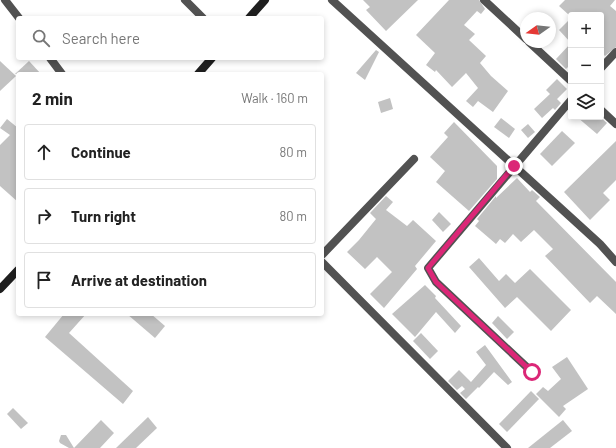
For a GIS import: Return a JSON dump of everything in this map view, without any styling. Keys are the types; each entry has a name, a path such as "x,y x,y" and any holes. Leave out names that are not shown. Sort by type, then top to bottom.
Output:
{"street":[{"path":"5,0 17,16"},
{"path":"185,0 201,16"},
{"path":"251,16 265,0"},
{"path":"332,0 600,244 616,262"},
{"path":"484,0 520,33"},
{"path":"535,48 568,78"},
{"path":"604,65 616,52"},
{"path":"52,60 60,72"},
{"path":"200,72 210,60"},
{"path":"532,372 436,282 428,268 568,103"},
{"path":"604,113 616,124"},
{"path":"324,253 414,159"},
{"path":"324,264 507,448"},
{"path":"0,289 16,272"}],"building":[{"path":"363,0 418,0 386,31 366,10 370,7"},
{"path":"449,0 479,0 485,9 481,14 477,11 464,25 475,34 469,40 486,56 480,63 491,76 508,91 493,112 478,101 473,107 466,101 478,88 466,73 452,87 436,70 435,72 426,65 435,53 416,35"},
{"path":"565,0 615,0 610,6 616,11 616,47 605,56 604,55 604,12 568,12 568,14 559,6"},
{"path":"568,21 568,40 559,30"},
{"path":"568,46 568,67 566,69 556,59"},
{"path":"376,50 379,52 365,80 356,73"},
{"path":"0,61 16,76 0,91"},
{"path":"29,61 39,72 17,72"},
{"path":"557,79 567,89 557,99 561,103 555,110 553,108 542,118 534,109 550,94 546,90"},
{"path":"390,98 393,109 381,113 378,102"},
{"path":"501,118 515,129 509,138 494,127"},
{"path":"7,119 16,126 16,200 0,186 0,145 10,135 0,128"},
{"path":"581,120 604,120 607,123 597,134"},
{"path":"454,122 497,166 497,179 469,211 436,182 445,171 430,157 448,137 444,133"},
{"path":"528,124 535,132 528,138 521,130"},
{"path":"562,131 575,143 552,166 540,154"},
{"path":"616,141 616,180 603,193 610,200 590,220 564,192"},
{"path":"517,178 530,192 532,190 540,197 536,201 616,282 616,314 597,296 590,303 545,256 553,249 534,230 521,242 513,234 505,243 500,239 496,244 475,226 479,221 477,219 496,196 496,198"},
{"path":"386,196 393,202 386,210 407,226 413,220 436,241 415,266 417,269 384,308 370,294 392,272 377,257 365,269 347,252 376,219 370,213"},
{"path":"439,212 451,224 443,232 432,220"},
{"path":"479,258 499,281 506,274 515,283 530,269 571,310 551,331 517,297 505,308 469,267"},
{"path":"425,285 461,326 455,333 436,312 415,337 392,314"},
{"path":"62,316 84,316 69,333 133,391 123,404 45,337"},
{"path":"129,316 153,316 165,326 155,338"},
{"path":"498,316 514,332 507,339 492,323"},
{"path":"421,333 438,351 430,359 413,341"},
{"path":"485,345 512,382 508,385 494,372 466,399 460,393 465,389 462,386 457,390 448,381 459,370 471,382 486,365 476,352"},
{"path":"567,357 588,389 563,406 566,409 559,417 536,394 543,387 548,391 561,379 552,367"},
{"path":"531,391 539,399 507,432 499,424"},
{"path":"13,408 28,423 21,429 7,414"},
{"path":"148,417 157,428 136,448 116,448"},
{"path":"101,420 114,433 100,448 74,448"},
{"path":"563,420 572,431 550,448 528,448"},
{"path":"61,435 66,435 74,448 69,448 60,443 59,441"}],"route":[{"path":"514,166 428,268 436,282 532,372"}]}
